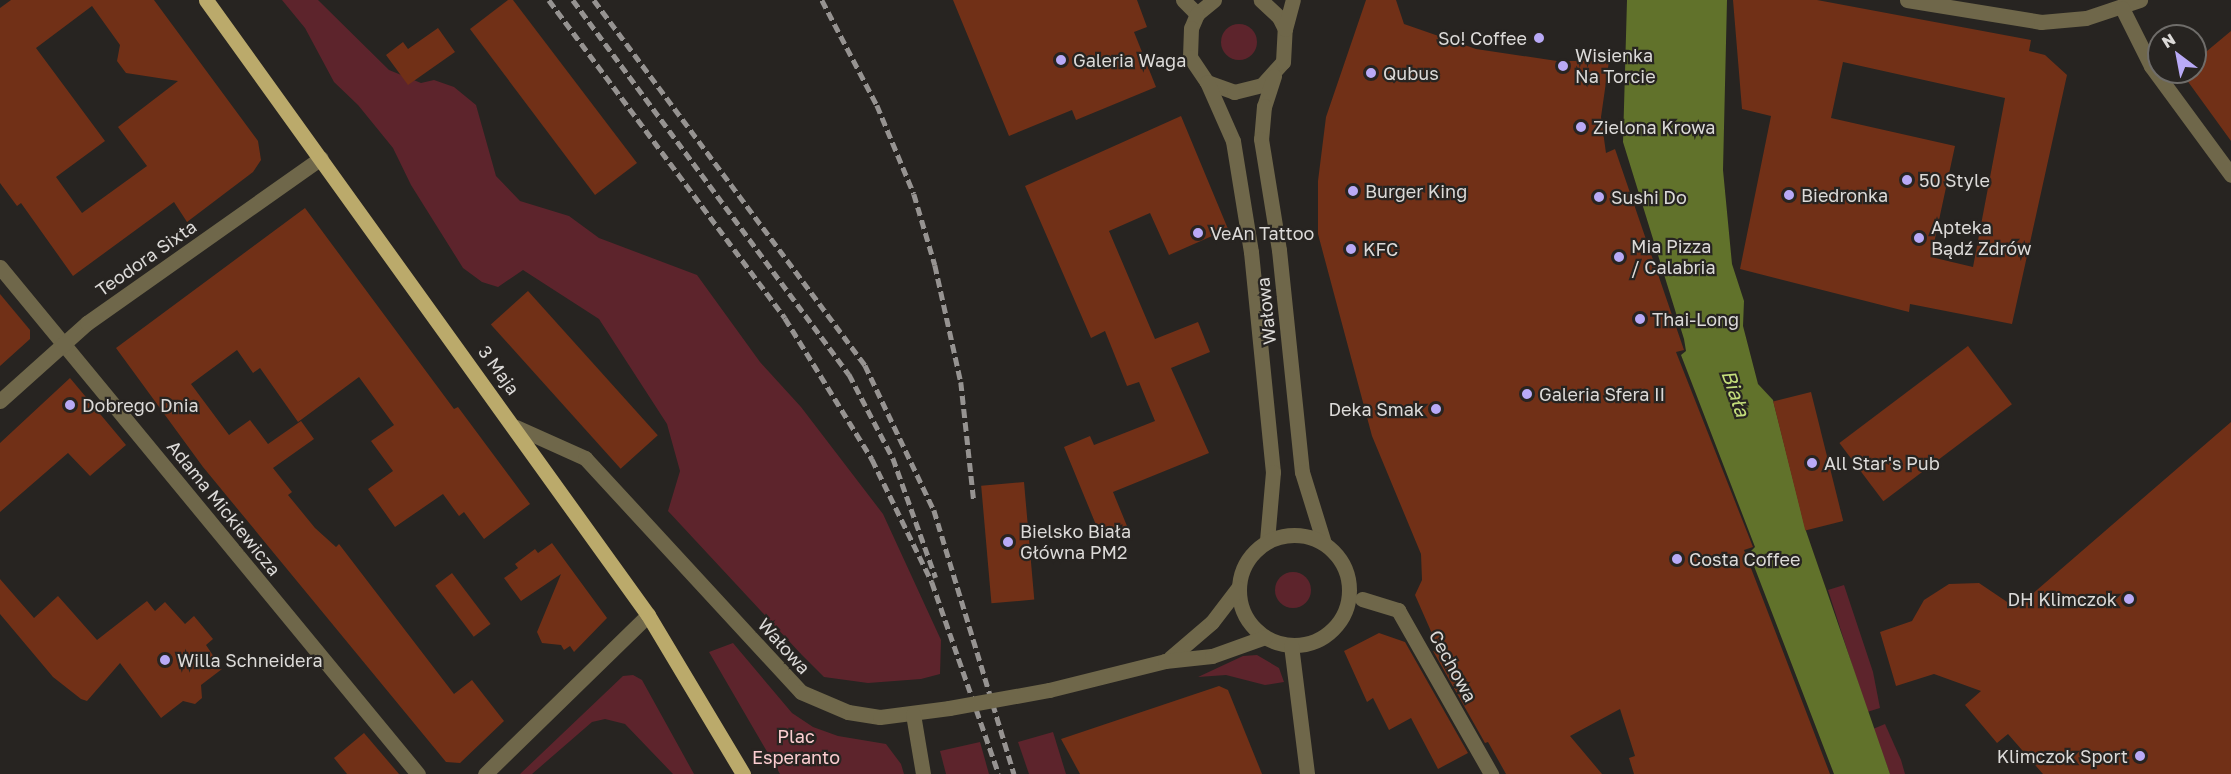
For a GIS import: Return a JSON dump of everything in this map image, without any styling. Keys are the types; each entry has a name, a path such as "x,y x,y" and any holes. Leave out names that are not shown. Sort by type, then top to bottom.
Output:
{"main road":[{"name":"3 Maja","path":"206,0 516,428 648,615 743,774"}],"street":[{"path":"1183,0 1197,14 1214,0"},
{"path":"1261,0 1279,17 1285,29"},
{"name":"Wałowa","path":"1293,0 1285,29 1283,62 1274,75 1264,106 1261,139 1279,250 1302,472 1324,543"},
{"path":"1906,0 2041,22 2086,18 2122,8 2140,0"},
{"path":"2122,8 2151,66 2231,175"},
{"name":"Wałowa","path":"1197,14 1188,42 1197,71 1207,82 1233,141 1251,252 1273,472 1267,541"},
{"path":"1207,82 1234,92 1249,91 1274,75"},
{"name":"Teodora Sixta","path":"0,401 64,344 321,158"},
{"name":"Adama Mickiewicza","path":"0,267 418,774"},
{"name":"Wałowa","path":"516,428 585,458 801,692 848,712 880,717 950,708 1048,690 1165,661 1212,656 1265,637"},
{"path":"1286,535 1306,535 1324,543 1338,555 1347,572 1350,591 1346,610 1324,636 1291,645 1265,637 1251,624 1241,607 1238,588 1242,569 1252,553 1267,541 1286,535"},
{"name":"Wałowa","path":"1165,661 1180,653 1212,622 1238,588"},
{"name":"Cechowa","path":"1362,599 1398,610 1491,774"},
{"path":"485,774 648,615"},
{"path":"1291,645 1307,774"},
{"path":"913,714 924,774"}],"green space":[{"path":"282,0 318,0 389,70 421,83 434,80 454,87 476,105 496,176 520,201 569,216 599,238 697,275 760,362 801,407 883,514 941,640 940,674 921,679 868,683 824,677 800,653 668,511 680,471 667,424 599,319 523,270 498,287 482,282 463,268 411,185 393,148 358,105 334,82 305,28"},
{"path":"1239,24 1252,29 1257,42 1252,55 1239,60 1226,55 1221,42 1226,29"},
{"path":"1293,572 1306,577 1311,590 1306,603 1293,608 1280,603 1275,590 1280,577"},
{"path":"1844,585 1873,672 1880,708 1867,712 1828,590"},
{"name":"Plac Esperanto","path":"733,643 792,713 813,727 838,736 886,744 901,764 904,774 780,774 709,652"},
{"path":"1257,655 1279,668 1284,682 1265,685 1226,675 1198,677 1243,656"},
{"path":"633,675 642,680 694,774 673,774 625,724 605,719 592,722 532,774 520,774 623,676"},
{"path":"1885,724 1905,774 1890,774 1873,729"},
{"path":"1053,732 1066,774 1029,774 1018,742"},
{"path":"980,742 989,774 946,774 940,751"}],"water":[{"name":"Biała","path":"1627,0 1727,0 1723,170 1732,264 1744,301 1743,326 1758,384 1773,400 1806,531 1890,774 1834,774 1749,553 1755,547 1681,355 1686,351 1684,339 1623,142"}],"building":[{"path":"11,0 154,0 258,141 261,160 253,172 187,222 174,202 73,276 21,203 17,206 0,183 0,8","holes":["92,6 120,45 117,61 126,73 178,81 118,127 147,166 82,213 56,177 105,141 36,48"]},
{"path":"508,0 513,0 637,163 595,195 470,29"},
{"name":"Galeria Waga","path":"953,0 1137,0 1147,27 1134,32 1156,87 1076,120 1072,110 1009,136"},
{"name":"Galeria Sfera II","path":"1366,0 1396,0 1404,24 1476,49 1557,61 1609,61 1601,117 1606,153 1615,149 1684,350 1676,352 1753,547 1744,550 1830,774 1634,774 1629,758 1635,756 1620,709 1570,736 1602,774 1506,774 1488,742 1485,743 1433,651 1441,654 1415,595 1422,580 1421,554 1372,436 1318,234 1318,181 1326,117"},
{"path":"1733,0 1817,0 2031,40 2029,51 2045,55 2067,75 2012,324 1910,304 1909,312 1740,269 1771,116 1742,109","holes":["1843,62 2005,98 1973,267 1931,257 1955,146 1831,118"]},
{"path":"438,28 455,52 408,85 386,55 403,42 408,49"},
{"path":"2231,31 2231,141 2190,84 2207,84 2207,51"},
{"path":"1181,116 1228,229 1169,255 1150,213 1109,231 1155,339 1198,322 1210,352 1171,368 1209,453 1113,492 1127,526 1101,537 1064,447 1090,436 1094,445 1155,421 1139,382 1127,386 1105,331 1091,338 1025,186"},
{"path":"305,208 454,409 458,407 530,504 484,539 464,512 459,516 443,494 395,527 368,489 393,471 371,441 394,425 359,377 298,422 260,368 253,373 237,350 191,384 229,435 250,420 268,444 301,421 314,439 273,468 292,492 288,495 315,528 336,547 339,544 454,694 472,680 504,721 460,763 446,762 203,467 116,348"},
{"path":"528,291 658,435 621,469 491,324"},
{"path":"0,294 30,330 30,339 0,366"},
{"path":"1968,346 2012,404 1883,501 1839,443"},
{"path":"70,378 126,445 90,476 68,453 0,512 0,443"},
{"path":"1811,392 1843,521 1805,530 1773,401"},
{"name":"DH Klimczok","path":"2231,422 2231,774 2043,774 2008,734 1997,743 1965,705 1981,691 1934,674 1896,686 1880,632 1912,621 1924,600 1949,584 1979,583 2016,608"},
{"name":"Bielsko Biała Główna PM2","path":"1024,482 1034,600 991,603 981,486"},
{"path":"552,543 607,618 574,652 570,646 564,650 561,645 542,643 537,632 561,574 521,601 504,578 518,568 515,564 535,549 538,553"},
{"path":"452,573 491,624 474,637 435,586"},
{"path":"0,579 34,618 58,596 97,640 147,601 155,611 165,602 185,624 194,616 213,639 206,645 222,669 201,685 202,698 195,704 183,701 161,718 120,663 87,701 81,699 53,677 0,614"},
{"path":"1379,633 1405,642 1468,753 1438,769 1411,718 1389,730 1373,698 1367,702 1344,651"},
{"path":"1219,686 1228,690 1262,774 1080,774 1061,739"},
{"path":"364,733 399,774 347,774 334,758"}],"railway":[{"path":"549,0 785,318 872,459 932,582 999,774"},
{"path":"573,0 849,374 893,458 936,578"},
{"path":"594,0 865,365 934,510 1014,774"},
{"path":"822,0 877,105 914,194 935,265 961,382 974,501"}],"place":[{"name":"So! Coffee","path":"1539,38"},
{"name":"Galeria Waga","path":"1061,60"},
{"name":"Wisienka Na Torcie","path":"1563,66"},
{"name":"Qubus","path":"1371,73"},
{"name":"Zielona Krowa","path":"1581,127"},
{"name":"50 Style","path":"1907,180"},
{"name":"Burger King","path":"1353,191"},
{"name":"Biedronka","path":"1789,195"},
{"name":"Sushi Do","path":"1599,197"},
{"name":"VeAn Tattoo","path":"1198,233"},
{"name":"Apteka Bądź Zdrów","path":"1919,238"},
{"name":"KFC","path":"1351,249"},
{"name":"Mia Pizza / Calabria","path":"1619,257"},
{"name":"Thai-Long","path":"1640,319"},
{"name":"Galeria Sfera II","path":"1527,394"},
{"name":"Dobrego Dnia","path":"70,405"},
{"name":"Deka Smak","path":"1436,409"},
{"name":"All Star's Pub","path":"1812,463"},
{"name":"Bielsko Biała Główna PM2","path":"1008,542"},
{"name":"Costa Coffee","path":"1677,559"},
{"name":"DH Klimczok","path":"2129,599"},
{"name":"Willa Schneidera","path":"165,660"},
{"name":"Klimczok Sport","path":"2140,756"}]}
